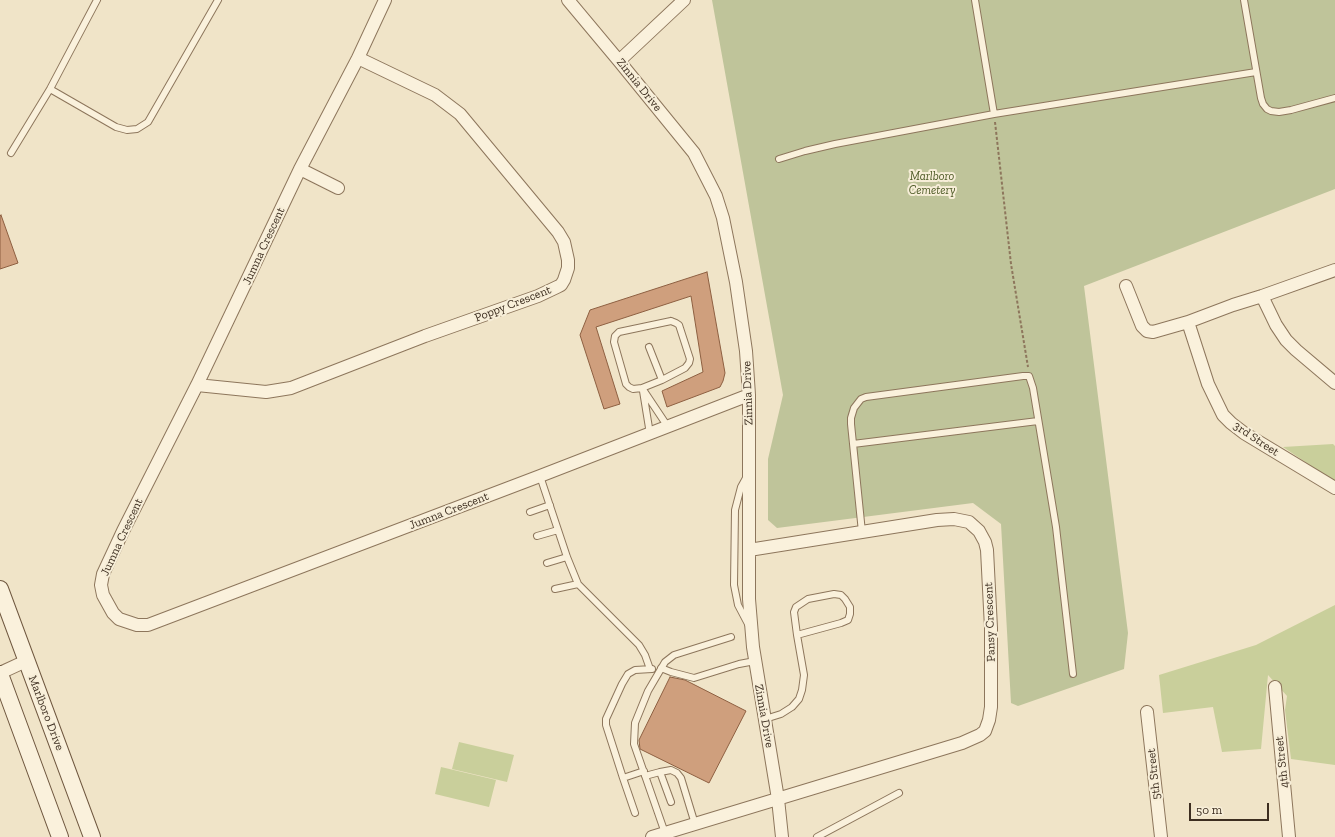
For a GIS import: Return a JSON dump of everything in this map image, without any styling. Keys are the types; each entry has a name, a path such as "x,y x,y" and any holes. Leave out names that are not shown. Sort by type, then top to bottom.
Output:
{"main road":[{"name":"Marlboro Drive","path":"0,589 92,837"},
{"path":"0,674 60,837"}],"street":[{"name":"Jumna Crescent","path":"385,0 358,58 300,169 197,386 123,531 103,574 101,584 103,595 113,613 119,619 137,625 148,625 749,395"},
{"name":"Zinnia Drive","path":"568,0 620,61 694,153 716,196 723,218 736,282 746,351 749,395 749,599 751,631 778,799 782,837"},
{"path":"620,61 684,0"},
{"name":"Poppy Crescent","path":"197,386 266,392 290,388 426,336 538,296 557,288 564,280 568,268 568,260 564,242 558,232 460,114 435,95 358,58"},
{"path":"300,169 338,188"},
{"path":"1126,286 1142,326 1147,331 1153,332 1188,322 1335,270"},
{"path":"1262,296 1276,325 1286,340 1335,382"},
{"name":"3rd Street","path":"1188,322 1208,384 1223,415 1244,433 1335,488"},
{"name":"Pansy Crescent","path":"652,837 962,743 980,735 985,731 990,720 992,707 988,565 985,542 979,531 969,522 954,519 937,520 749,550"},
{"path":"0,674 26,661"},
{"name":"4th Street","path":"1275,687 1289,837"},
{"name":"5th Street","path":"1146,712 1161,837"}],"lane":[{"path":"10,152 50,89 97,0"},
{"path":"50,89 116,127 127,130 137,129 148,122 218,0"},
{"path":"975,0 994,114"},
{"path":"1244,0 1263,104 1271,111 1279,112 1335,98"},
{"path":"779,159 835,144 994,114 1256,72"},
{"path":"671,321 679,325 690,360 685,368 662,380 642,388 633,389 626,384 614,342 615,336 619,332 671,321"},
{"path":"650,347 662,380"},
{"path":"862,532 851,418 861,399 866,397 1029,376 1033,388 1056,527 1073,674"},
{"path":"642,388 668,427"},
{"path":"642,388 650,434"},
{"path":"853,444 1038,421"},
{"path":"749,473 741,487 735,510 734,585 738,605 751,631"},
{"path":"540,476 566,557 578,584 639,645 650,669"},
{"path":"530,512 550,505"},
{"path":"537,536 558,530"},
{"path":"546,563 566,557"},
{"path":"555,590 578,584"},
{"path":"765,719 781,714 792,707 799,699 802,690 804,676 797,635 794,612 796,607 801,602 808,599 834,594 841,595 845,599 850,607 848,620 797,635"},
{"path":"665,833 634,744 635,723 648,691 665,662 674,655 731,637"},
{"path":"635,813 606,725 606,719 628,674 635,670 650,669 694,678 739,664 755,661"},
{"path":"623,778 671,770 677,773 681,778 695,824"},
{"path":"660,772 671,802"},
{"path":"817,837 899,793"}],"path":[{"path":"994,114 1011,264 1029,376"}],"green space":[{"name":"Marlboro Cemetery","path":"712,0 1335,0 1335,189 1084,286 1128,633 1124,669 1018,706 1011,703 1001,524 973,503 777,528 768,520 768,459 783,395"},
{"path":"1333,444 1335,446 1335,482 1283,447"},
{"path":"1335,605 1335,765 1291,759 1285,710 1287,696 1268,675 1261,749 1222,752 1213,707 1163,713 1159,675 1256,645"},
{"path":"459,742 514,755 507,782 452,769"},
{"path":"441,767 496,780 489,807 435,794"}],"building":[{"path":"1,215 18,263 0,269 0,216"},
{"path":"707,272 725,373 720,387 667,407 662,391 703,372 691,296 596,327 620,404 604,409 580,335 590,310"},
{"path":"670,677 685,680 746,711 709,783 640,749 639,740"}]}
